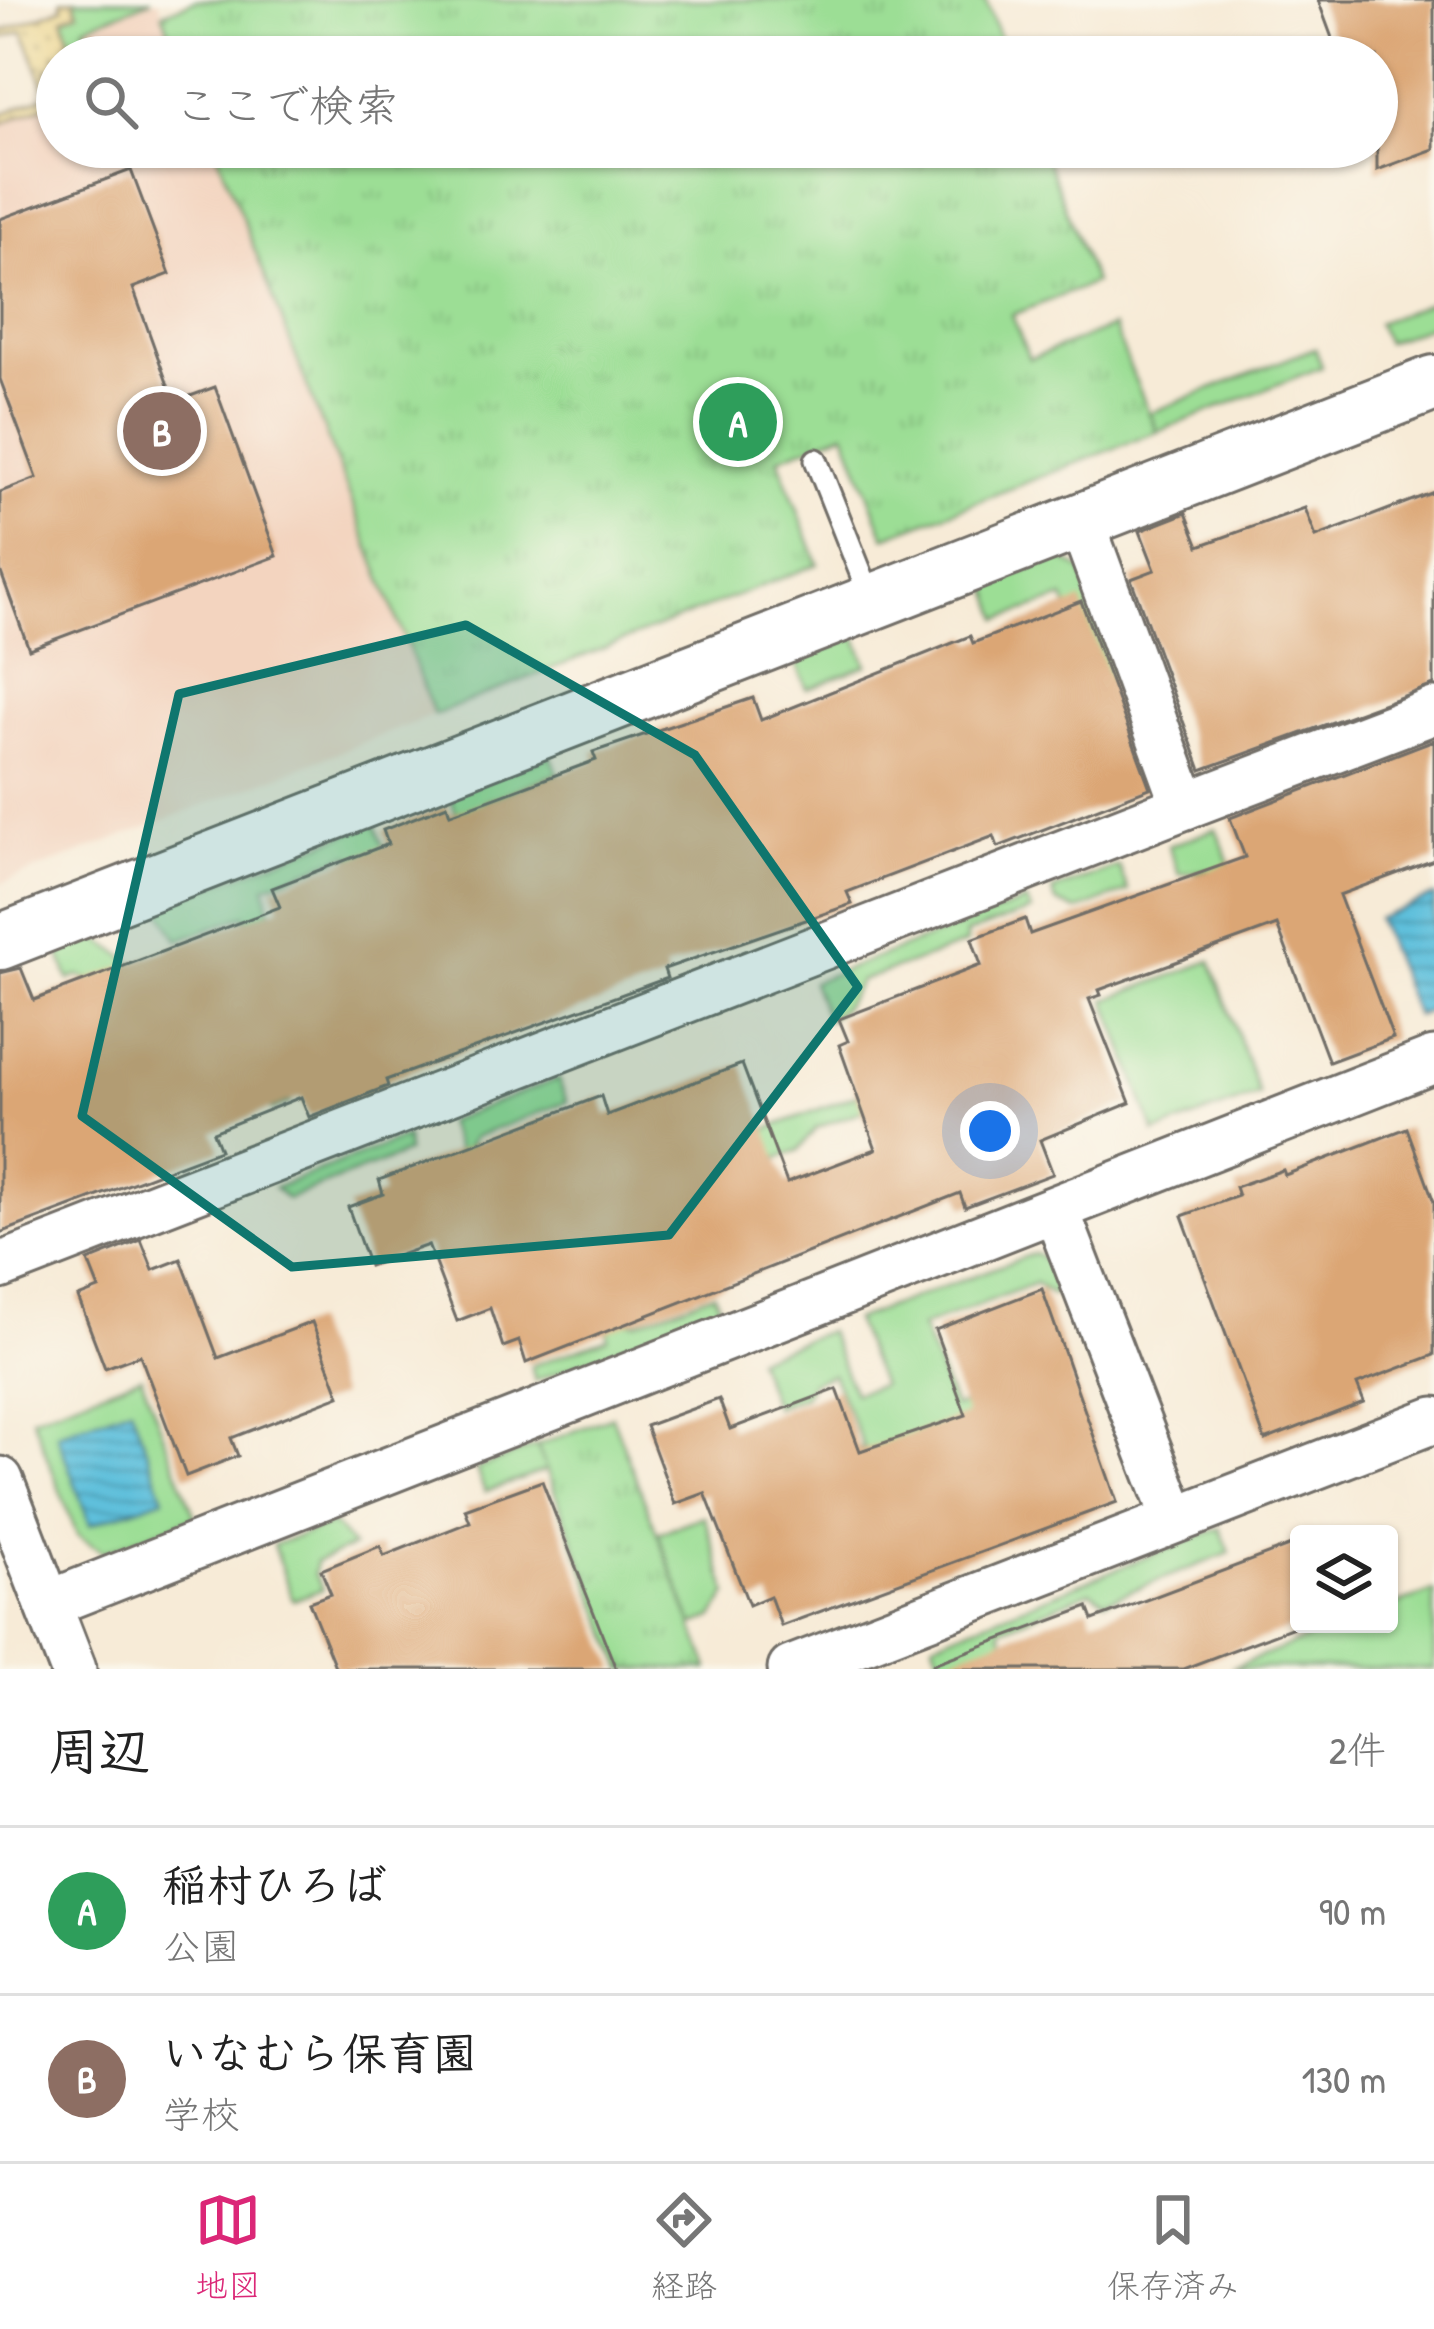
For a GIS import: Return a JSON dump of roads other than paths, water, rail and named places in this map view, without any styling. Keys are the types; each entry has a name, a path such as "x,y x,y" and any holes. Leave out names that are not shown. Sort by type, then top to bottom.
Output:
{"street":[{"path":"0,942 1434,383"},
{"path":"1081,520 1185,806"},
{"path":"0,1265 1434,711"},
{"path":"48,1604 1434,1060"},
{"path":"1056,1210 1175,1519"},
{"path":"791,1669 1434,1420"},
{"path":"0,1480 73,1669"}],"lane":[{"path":"816,460 872,602"}],"water":[{"path":"1434,896 1434,1009 1416,1016 1377,919"},
{"path":"131,1407 164,1498 90,1525 57,1434"}],"place":[{"name":"稲村ひろば","path":"738,422"},
{"name":"いなむら保育園","path":"162,431"}]}
